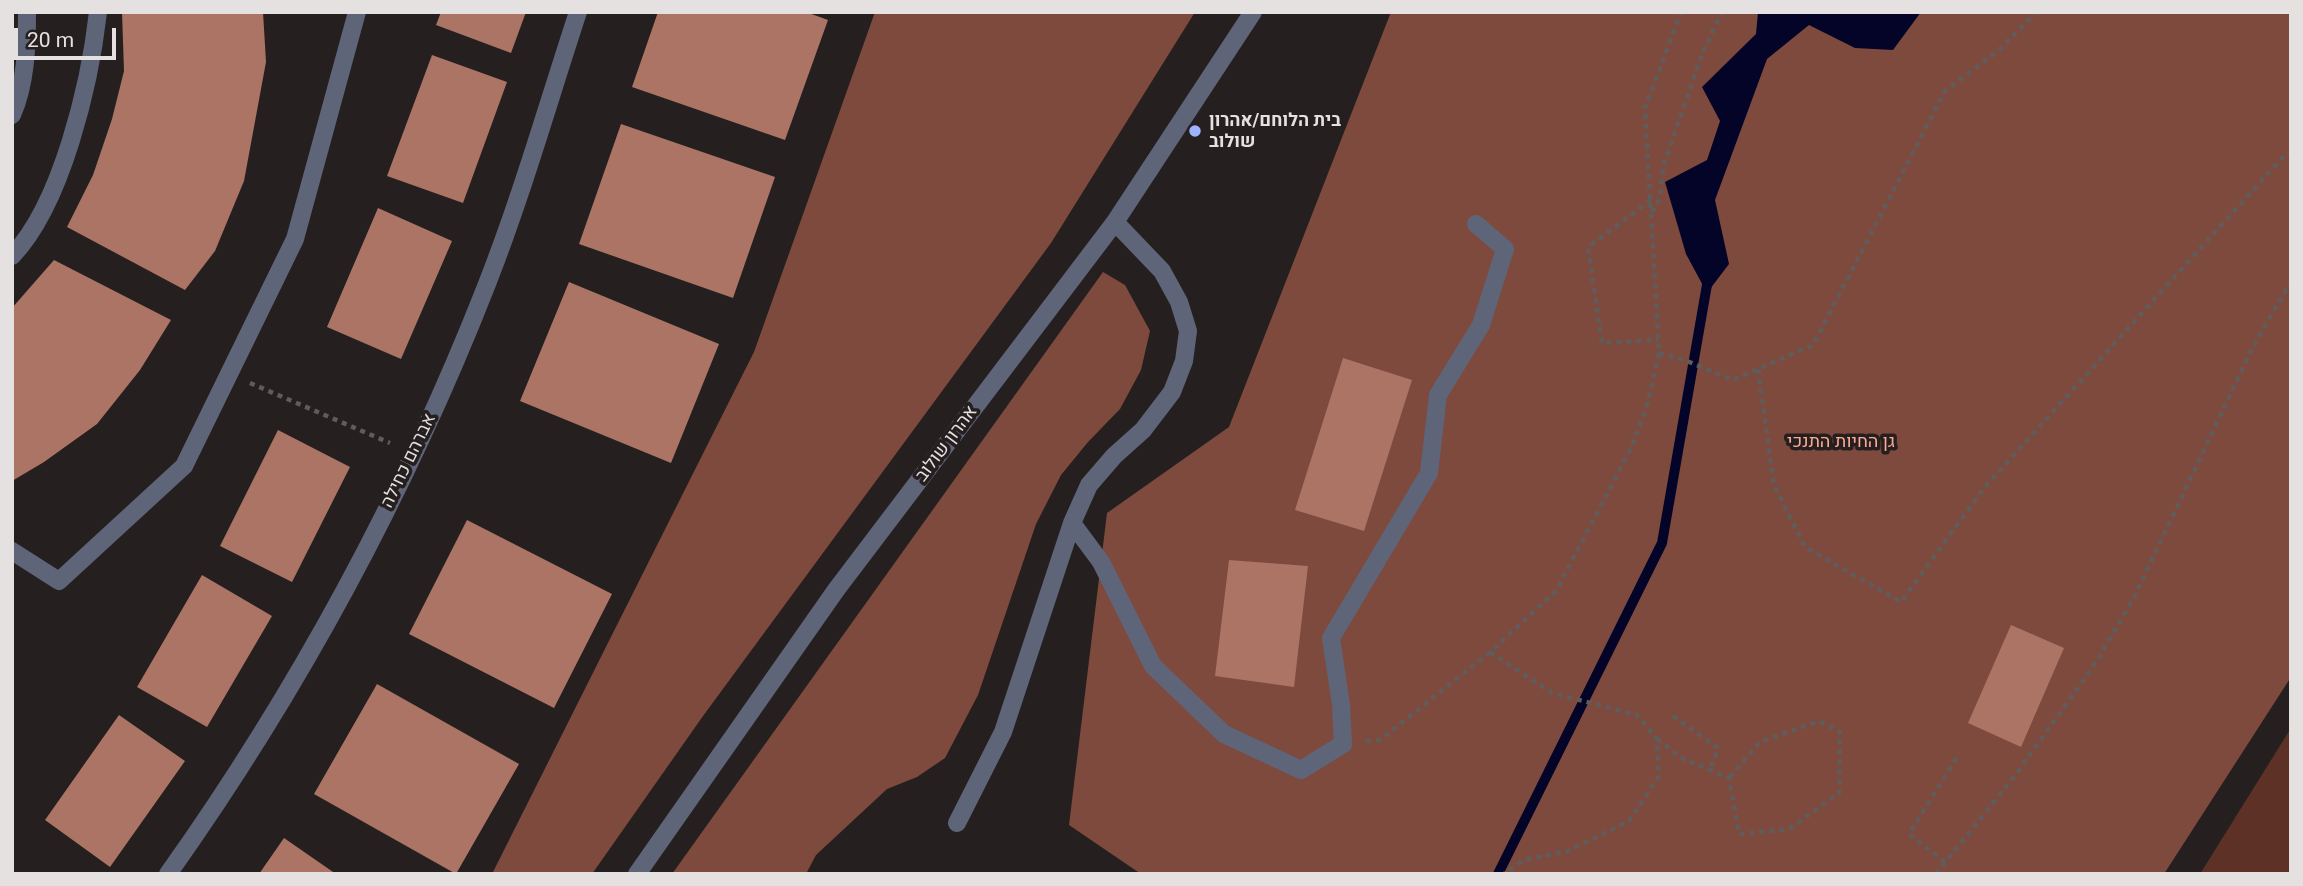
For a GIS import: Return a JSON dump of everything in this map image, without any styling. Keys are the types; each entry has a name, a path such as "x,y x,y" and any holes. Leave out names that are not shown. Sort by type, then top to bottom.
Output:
{"street":[{"path":"12,114 17,104 27,47 27,12"},
{"path":"12,256 26,241 53,186 80,115 98,12"},
{"path":"12,551 59,581 184,466 295,239 357,12"},
{"name":"אברהם כחילה","path":"168,874 277,711 343,594 413,453 497,258 578,12"},
{"name":"אהרון שולוב","path":"638,874 836,590 1115,222 1253,12"},
{"path":"957,823 1003,732 1072,523 1089,485 1114,456 1143,430 1172,392 1184,361 1188,331 1179,302 1162,271 1115,222"},
{"path":"1072,523 1101,562 1153,666 1224,734 1301,770 1343,744 1341,705 1331,638 1429,473 1438,395 1481,326 1505,249 1476,224"}],"path":[{"path":"1343,744 1380,740 1490,652 1556,591 1632,446 1647,405 1659,353 1646,108 1681,12"},
{"path":"1651,212 1660,198 1663,166 1702,54 1722,12"},
{"path":"1659,353 1688,361 1733,380 1813,345 1945,91 1999,50 2036,12"},
{"path":"1758,369 1774,485 1805,547 1901,602 1984,488 2262,180 2291,152"},
{"path":"1651,200 1588,247 1602,343 1658,340"},
{"path":"1936,874 2017,773 2097,661 2134,597 2253,347 2291,281"},
{"path":"229,374 413,453"},
{"path":"1490,652 1552,693 1637,715 1657,739 1683,759 1729,778"},
{"path":"1673,716 1718,748 1710,770"},
{"path":"1819,721 1840,732 1839,793 1790,829 1739,834 1729,778 1760,742 1819,721"},
{"path":"1504,874 1524,860 1568,852 1629,821 1659,776 1657,739"},
{"path":"1945,862 1909,834 1959,754"}],"shaded area":[{"path":"2291,728 2291,874 2200,874"}],"green space":[{"path":"875,12 1195,12 1051,243 703,716 592,874 492,874 754,352"},
{"name":"גן החיות התנכי","path":"1391,12 2291,12 2291,677 2164,874 1141,874 1069,825 1107,513 1229,427"},
{"path":"1103,272 1125,285 1150,331 1141,370 1120,409 1061,475 1036,524 978,695 945,758 917,777 887,789 816,855 806,874 672,874"}],"water":[{"path":"1758,12 1921,12 1893,50 1855,48 1809,25 1767,59 1715,200 1729,264 1707,293 1686,254 1665,182 1707,160 1720,121 1702,87 1756,34"}],"building":[{"path":"122,12 263,12 266,62 244,181 215,251 185,290 67,227 93,175 112,119 124,71"},
{"path":"441,12 526,12 511,53 436,25"},
{"path":"658,12 806,12 828,20 785,140 632,87"},
{"path":"432,55 507,82 463,203 387,176"},
{"path":"621,124 775,177 733,298 579,244"},
{"path":"378,208 452,241 401,359 327,327"},
{"path":"54,260 171,320 140,370 97,424 12,481 12,308"},
{"path":"569,282 719,344 671,463 520,401"},
{"path":"1343,358 1412,380 1364,531 1295,510"},
{"path":"278,430 350,467 292,582 220,546"},
{"path":"467,520 612,594 554,708 409,634"},
{"path":"1229,560 1308,566 1294,687 1215,676"},
{"path":"202,575 272,616 207,727 137,687"},
{"path":"2011,625 2064,648 2021,747 1968,723"},
{"path":"377,684 519,764 456,874 314,794"},
{"path":"119,715 185,761 110,867 45,820"},
{"path":"284,838 336,874 259,874"}],"waterway":[{"path":"1498,874 1662,543 1708,279"}],"place":[{"name":"בית הלוחם/אהרון שולוב","path":"1195,131"}]}
